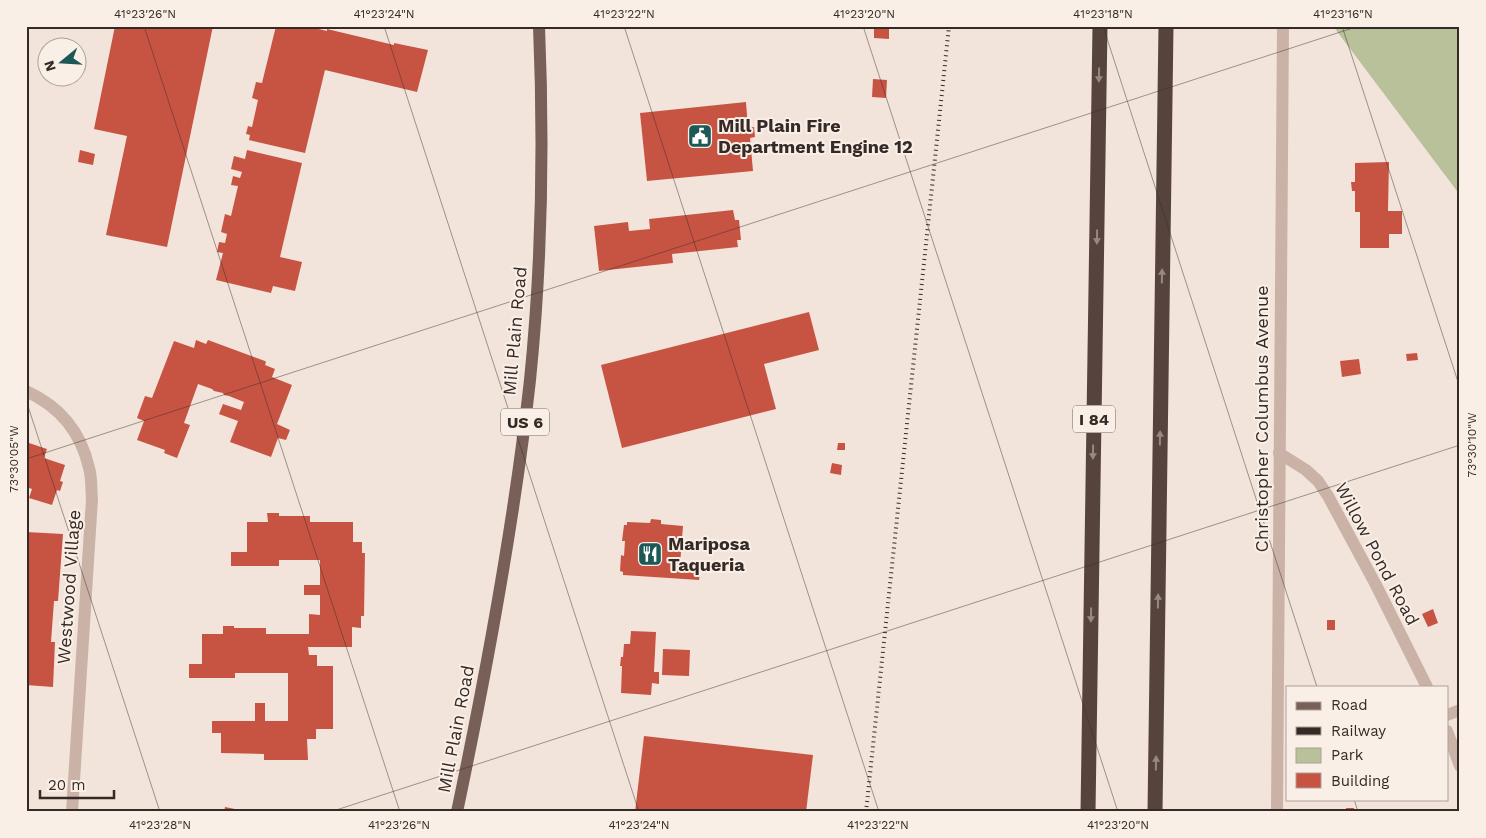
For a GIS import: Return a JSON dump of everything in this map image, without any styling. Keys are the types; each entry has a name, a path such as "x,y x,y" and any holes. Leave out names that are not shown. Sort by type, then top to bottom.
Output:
{"highway":[{"name":"I 84","path":"1088,812 1100,26"},
{"path":"1155,812 1166,26"}],"main road":[{"name":"Mill Plain Road","path":"457,812 505,559 530,378 542,211 542,118 539,26"}],"street":[{"name":"Christopher Columbus Avenue","path":"1277,812 1283,26"},
{"name":"Westwood Village","path":"26,391 56,410 70,425 80,440 85,454 91,484 92,499 72,812"},
{"name":"Willow Pond Road","path":"1280,453 1306,470 1328,496 1376,584 1427,686"},
{"path":"1448,716 1460,710"},
{"path":"1448,734 1460,766"}],"green space":[{"path":"1333,26 1460,26 1460,195"}],"building":[{"path":"115,26 213,26 167,247 106,235 127,136 94,129"},
{"path":"276,26 306,26 327,31 327,29 394,45 394,43 428,50 417,92 325,70 305,153 249,140 250,135 246,134 248,126 252,127 258,100 252,98 256,82 262,83"},
{"path":"874,26 889,26 889,39 874,38"},
{"path":"873,79 887,80 886,98 872,97"},
{"path":"746,102 748,128 754,127 755,137 750,138 753,171 647,181 640,113"},
{"path":"80,150 95,154 93,165 78,162"},
{"path":"247,150 302,163 280,257 302,262 295,291 273,286 271,293 216,280 223,253 217,252 219,242 225,243 227,234 221,232 225,214 231,216 238,186 231,185 233,176 240,178 242,172 231,169 234,156 245,159"},
{"path":"1389,162 1388,211 1402,211 1402,234 1389,234 1389,248 1360,248 1360,212 1355,212 1355,191 1352,191 1351,182 1355,182 1355,163"},
{"path":"733,210 735,220 739,220 741,240 737,240 738,247 672,254 673,263 599,271 594,226 628,222 629,231 650,229 649,219"},
{"path":"809,312 819,350 764,364 776,409 622,448 601,365"},
{"path":"196,340 206,344 208,340 265,361 265,365 275,369 272,377 292,385 277,424 290,430 286,440 278,438 271,457 230,442 238,421 219,414 223,404 241,410 244,402 198,384 184,423 190,425 177,458 164,453 165,450 137,440 144,421 137,418 145,396 152,398 174,341 194,348"},
{"path":"1417,353 1418,360 1407,361 1406,354"},
{"path":"1359,359 1361,374 1342,377 1340,361"},
{"path":"26,442 47,449 44,458 65,465 60,481 63,482 60,491 57,490 52,505 29,498 32,489 26,487"},
{"path":"838,443 845,443 845,450 837,450"},
{"path":"832,463 842,465 841,475 830,473"},
{"path":"267,513 279,513 279,516 310,516 310,522 353,522 353,542 362,542 362,553 365,553 364,616 361,616 361,628 352,627 352,647 308,647 309,655 317,655 317,666 333,666 333,729 316,729 316,739 307,739 308,760 264,760 264,754 221,753 221,733 212,733 212,721 255,721 255,703 265,703 265,721 288,721 288,673 235,673 235,678 189,678 189,664 202,664 202,634 223,634 223,626 234,626 234,628 266,628 266,634 309,634 309,614 320,615 320,595 304,595 304,585 320,585 320,560 279,560 279,566 231,566 231,552 247,552 247,522 268,522"},
{"path":"651,519 661,520 661,524 683,526 680,565 701,567 699,580 623,575 623,572 620,571 621,555 624,556 625,541 622,541 624,525 627,525 627,522 650,523"},
{"path":"26,532 63,534 58,601 54,601 51,642 55,642 53,687 26,685"},
{"path":"1433,609 1438,623 1428,627 1422,614"},
{"path":"1327,620 1335,620 1335,630 1327,630"},
{"path":"631,631 656,632 654,672 659,672 659,684 652,683 651,695 621,693 621,657 623,657 624,644 630,644"},
{"path":"663,649 690,650 689,676 662,675"},
{"path":"644,736 813,755 806,812 635,812"},
{"path":"225,807 245,811 245,812 224,812"},
{"path":"1346,808 1354,808 1354,812 1346,812"},
{"path":"204,809 215,811 215,812 203,812"}],"railway":[{"path":"866,812 949,26"}],"place":[{"name":"Mill Plain Fire Department Engine 12","path":"700,136"},
{"name":"Mariposa Taqueria","path":"650,554"}]}
